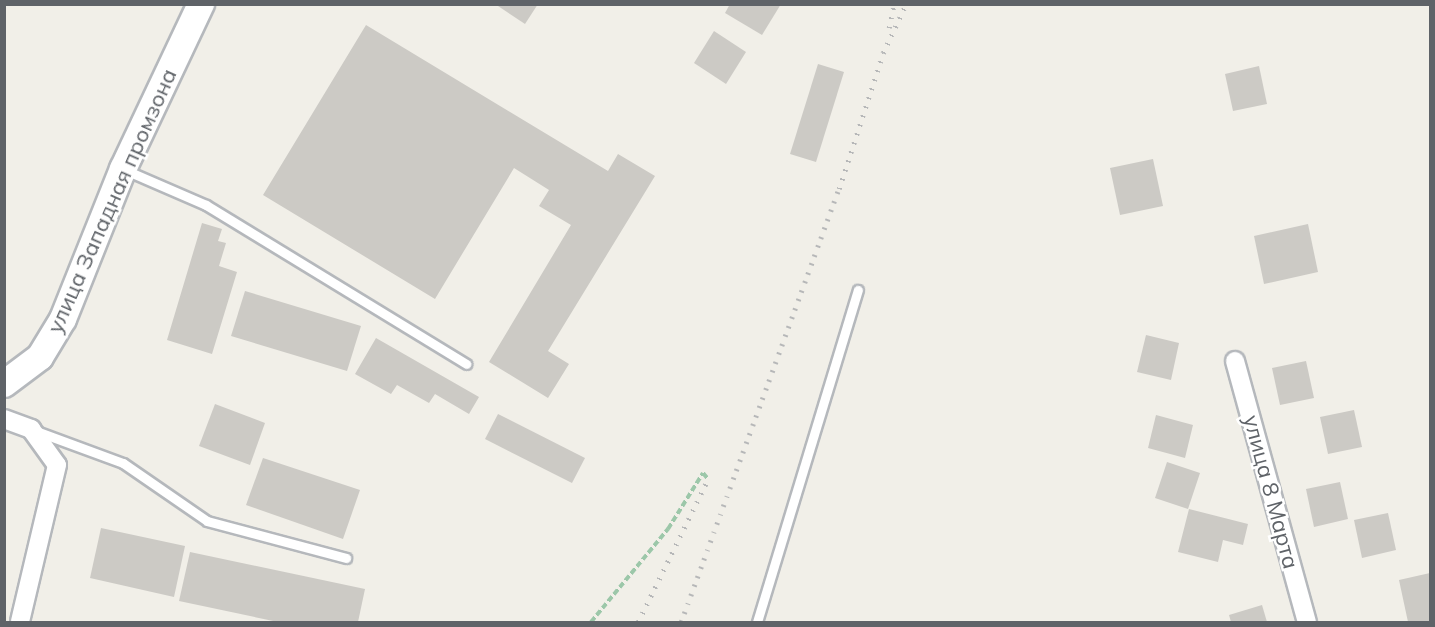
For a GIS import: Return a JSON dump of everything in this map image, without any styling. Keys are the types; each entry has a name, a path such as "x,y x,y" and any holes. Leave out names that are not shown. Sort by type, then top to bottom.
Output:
{"street":[{"name":"улица Западная промзона","path":"4,384 40,357 63,320 123,169 201,4"},
{"name":"улица 8 Марта","path":"1235,361 1307,622"},
{"path":"4,419 31,429 57,465 20,622"}],"lane":[{"path":"123,169 206,205 466,364"},
{"path":"757,622 858,291"},
{"path":"31,429 123,463 207,520 346,558"}],"path":[{"path":"591,622 668,529 703,473 708,479"}],"building":[{"path":"495,4 538,4 525,24"},
{"path":"730,4 781,4 762,35 725,13"},
{"path":"366,25 608,171 618,154 655,176 548,351 569,364 548,398 489,362 571,225 539,206 549,190 514,168 435,299 263,195"},
{"path":"714,31 746,52 726,84 694,63"},
{"path":"818,64 844,72 816,162 790,154"},
{"path":"1259,66 1267,104 1233,111 1225,74"},
{"path":"1153,159 1163,206 1120,215 1110,168"},
{"path":"202,223 222,229 218,241 226,243 219,266 237,272 212,354 167,340"},
{"path":"1308,224 1318,272 1264,284 1254,236"},
{"path":"245,291 361,326 347,371 231,336"},
{"path":"1146,335 1179,343 1171,380 1137,372"},
{"path":"376,338 479,397 469,414 435,394 429,403 397,385 391,394 355,374"},
{"path":"1306,361 1314,398 1280,405 1272,368"},
{"path":"215,404 265,423 250,465 199,446"},
{"path":"1354,410 1362,447 1328,454 1320,417"},
{"path":"498,414 585,458 572,483 485,439"},
{"path":"1156,415 1193,425 1185,458 1148,448"},
{"path":"263,458 360,490 343,539 246,505"},
{"path":"1167,462 1200,473 1188,509 1155,498"},
{"path":"1340,482 1348,519 1314,527 1306,489"},
{"path":"1189,509 1248,524 1243,545 1223,540 1218,562 1178,552"},
{"path":"1388,513 1396,550 1362,558 1354,520"},
{"path":"101,528 185,546 174,597 90,578"},
{"path":"190,552 365,589 358,622 278,622 179,601"},
{"path":"1430,573 1430,622 1408,622 1399,580"},
{"path":"1262,605 1267,622 1231,622 1229,615"}],"railway":[{"path":"889,28 894,4"},
{"path":"681,622 839,189 883,53 906,4"},
{"path":"638,622 708,479"}]}
